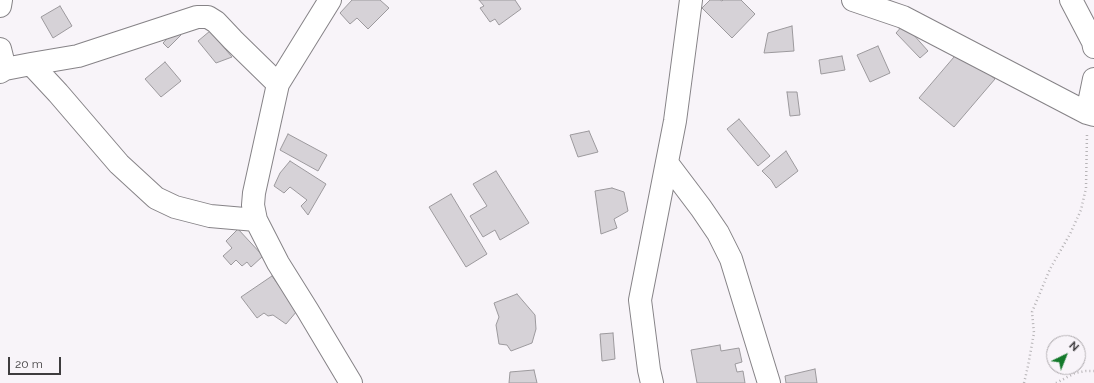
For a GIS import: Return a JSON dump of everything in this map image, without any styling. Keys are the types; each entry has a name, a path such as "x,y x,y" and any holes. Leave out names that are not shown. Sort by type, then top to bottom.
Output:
{"street":[{"path":"0,6 1,0"},
{"path":"330,0 278,84 254,194 253,205 256,220 278,263 351,383"},
{"path":"652,383 640,300 675,121 691,0"},
{"path":"853,0 903,17 1091,114 1094,79"},
{"path":"1071,0 1093,42 1094,47"},
{"path":"2,63 31,64 78,56 197,17 208,17 216,22 278,84"},
{"path":"31,64 119,164 156,198 175,207 210,216 256,220"},
{"path":"667,163 702,208 718,233 730,259 769,383"}],"path":[{"path":"1024,383 1034,333 1032,312 1050,269 1070,234 1081,210 1086,188 1091,114"},
{"path":"1056,383 1075,373 1094,371"}],"building":[{"path":"352,0 380,0 389,8 368,29 357,18 350,24 340,13"},
{"path":"479,0 515,0 521,9 499,25 495,19 490,22 480,8 484,6"},
{"path":"710,0 741,0 755,14 732,38 702,8"},
{"path":"60,6 72,26 53,38 41,17"},
{"path":"904,24 928,51 920,58 896,33"},
{"path":"792,26 794,51 764,53 768,33"},
{"path":"175,30 181,35 168,48 163,43"},
{"path":"210,31 232,57 216,63 198,41"},
{"path":"878,46 890,73 870,82 857,55"},
{"path":"960,50 995,79 954,127 919,98"},
{"path":"842,56 845,70 821,74 819,60"},
{"path":"165,62 181,81 161,97 145,79"},
{"path":"787,92 797,92 800,115 790,116"},
{"path":"739,119 770,156 758,166 727,129"},
{"path":"589,131 598,152 578,157 570,135"},
{"path":"288,134 327,155 318,171 280,150"},
{"path":"786,151 798,171 776,188 771,180 762,171"},
{"path":"290,161 326,184 308,215 301,206 307,200 290,187 284,193 274,186 280,173"},
{"path":"496,171 529,223 500,240 495,230 483,237 470,216 487,206 473,184"},
{"path":"612,188 624,192 628,211 614,219 617,228 601,234 595,191"},
{"path":"451,194 487,254 466,267 429,207"},
{"path":"238,229 263,256 251,267 247,262 242,266 236,260 231,265 223,256 232,248 226,241"},
{"path":"272,276 297,311 286,324 273,315 268,316 264,313 257,318 241,297"},
{"path":"517,294 535,315 536,329 532,343 511,351 507,345 499,344 496,325 499,317 494,303"},
{"path":"613,333 615,359 602,361 600,334"},
{"path":"720,345 721,351 739,348 742,362 735,364 737,372 743,371 745,383 697,383 691,350"},
{"path":"815,369 817,383 786,383 785,376"},
{"path":"534,370 537,383 509,383 510,372"}]}
